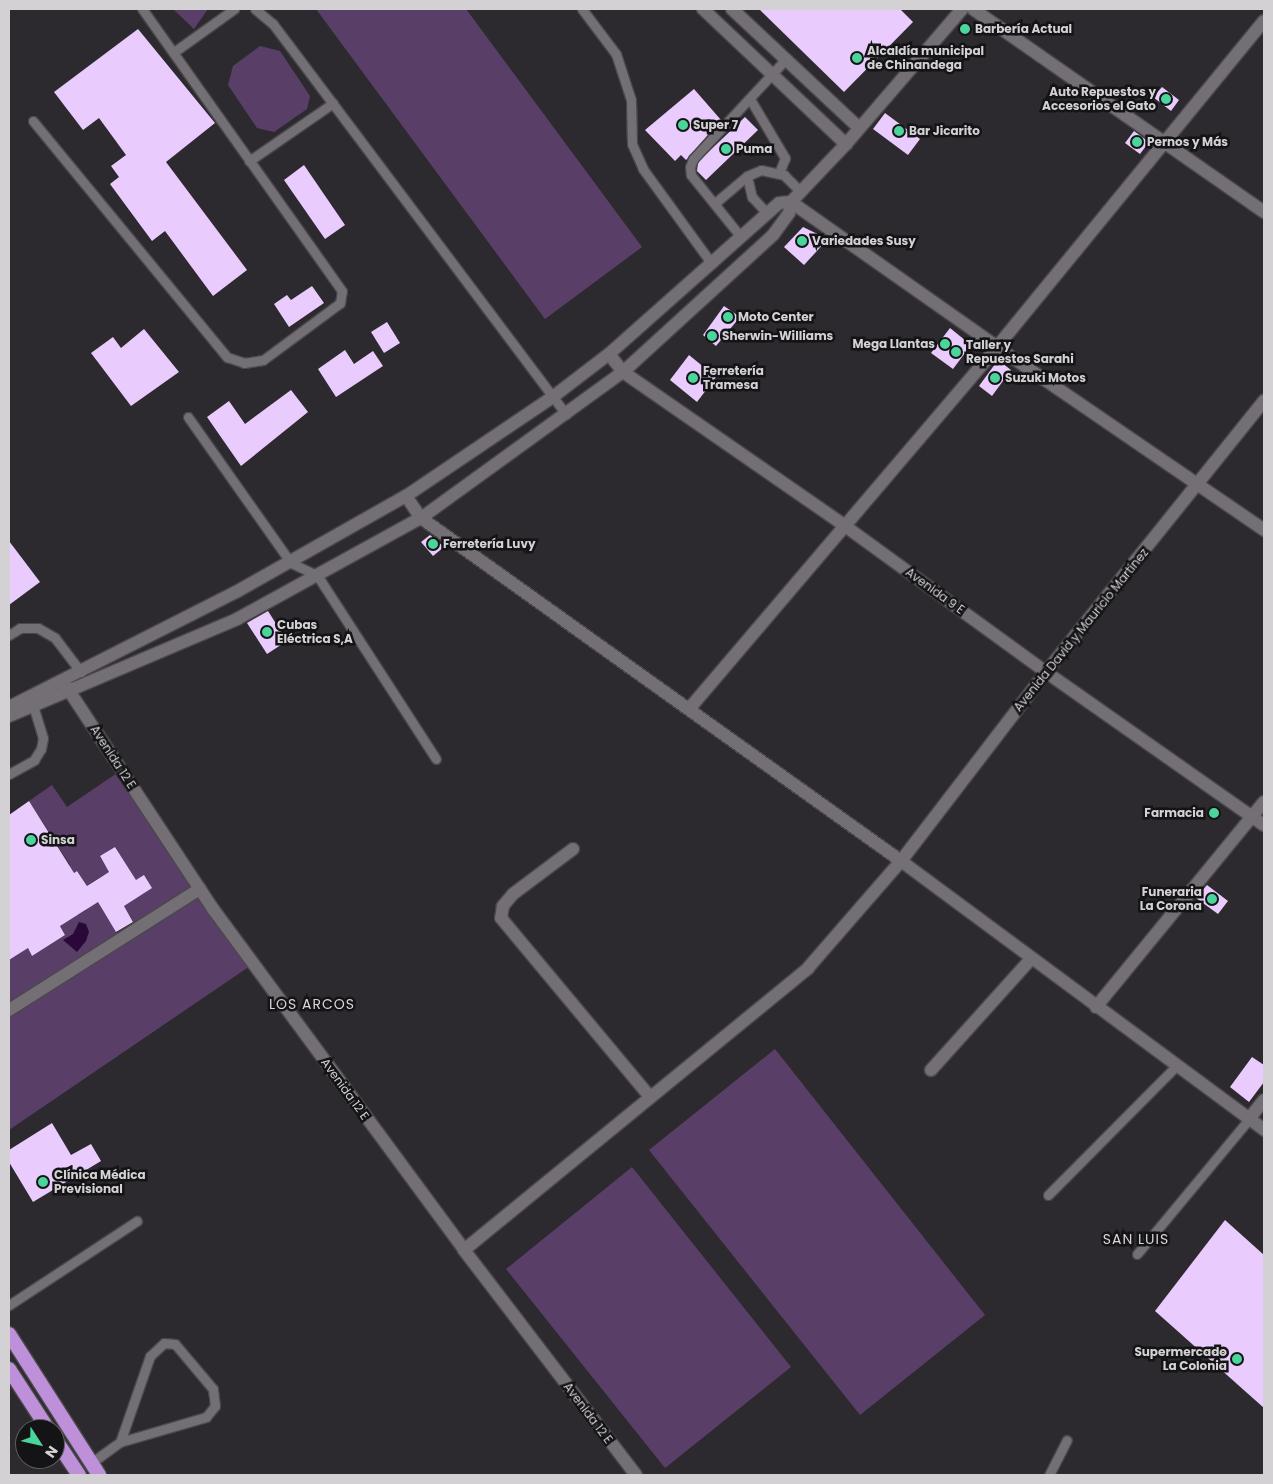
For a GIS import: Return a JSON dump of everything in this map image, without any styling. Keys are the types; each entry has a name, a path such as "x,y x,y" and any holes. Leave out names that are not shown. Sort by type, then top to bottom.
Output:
{"highway":[{"path":"9,1334 99,1475"},
{"path":"9,1369 42,1419"},
{"path":"65,1455 78,1475"}],"street":[{"path":"703,9 846,144"},
{"path":"732,9 860,128"},
{"path":"9,707 32,701 237,619 421,518 566,414 623,372 751,258 789,213 792,202 846,144 962,9"},
{"path":"973,9 1264,212"},
{"path":"689,708 997,347 1264,21"},
{"path":"66,686 81,672 291,563 406,496 554,396 609,354 712,264 766,212 779,203 792,202 1197,486 1264,530"},
{"name":"Avenida 9 E","path":"609,354 623,372 845,526 1046,672 1264,825"},
{"name":"Avenida David y Mauricio Martínez","path":"464,1250 808,968 900,861 1046,672 1264,402"},
{"path":"406,496 421,518 689,708 900,861 1264,1130"},
{"name":"Avenida 12 E","path":"66,686 200,889 630,1473"},
{"path":"9,716 32,701"},
{"path":"1096,1007 1264,802"},
{"path":"573,849 513,894 503,906 502,918 650,1097"},
{"path":"9,1010 200,889"},
{"path":"931,1070 1031,959"},
{"path":"1249,1119 1264,1100"}],"lane":[{"path":"33,121 227,357 244,363 263,360 340,303 342,291 142,9"},
{"path":"174,52 234,9"},
{"path":"254,9 274,24 566,414"},
{"path":"582,9 616,54 631,100 632,144 643,169 712,264"},
{"path":"741,237 691,175 690,167 693,159 786,59"},
{"path":"750,99 785,158 779,173"},
{"path":"249,161 333,103"},
{"path":"715,203 747,176 761,170 779,173 801,192"},
{"path":"747,176 752,197 766,212"},
{"path":"188,416 291,563 317,575 436,759"},
{"path":"9,635 20,628 38,628 55,638 81,672"},
{"path":"9,774 34,760 41,750 43,738 32,701"},
{"path":"1048,1195 1176,1066"},
{"path":"1137,1254 1249,1119"},
{"path":"9,1305 137,1221"},
{"path":"91,1463 120,1442 206,1417 215,1406 214,1389 175,1344 164,1343 150,1356 120,1442"},
{"path":"1049,1475 1067,1440"}],"shaded area":[{"path":"173,9 208,9 194,29"},
{"path":"316,9 466,9 642,247 545,319"},
{"path":"260,46 280,51 310,96 307,109 274,132 257,128 228,85 233,66"},
{"path":"123,769 253,964 9,1130 9,960 28,948 32,956 65,935 54,912 78,915 86,910 83,904 87,885 77,871 9,909 9,904 70,865 29,801 52,785 67,807","holes":["115,847 136,880 124,906 135,924 118,935 88,885 105,874 114,889 118,886 100,857"]},
{"path":"79,922 86,924 89,932 86,941 77,952 63,940 73,934"},
{"path":"775,1049 985,1315 860,1415 649,1150"},
{"path":"632,1167 791,1367 665,1468 506,1269"}],"building":[{"name":"Alcaldía municipal de Chinandega","path":"759,9 900,9 913,22 844,92"},
{"path":"138,29 215,123 166,162 247,270 213,296 165,231 152,241 110,184 119,177 111,166 126,155 99,118 83,130 54,92"},
{"name":"Auto Repuestos y Accesorios el Gato","path":"1162,87 1179,100 1171,111 1153,97"},
{"name":"Super 7","path":"694,89 721,120 686,160 681,155 675,161 645,130"},
{"name":"Bar Jicarito","path":"885,113 920,139 908,155 873,129"},
{"name":"Puma","path":"745,117 758,130 706,180 697,171 698,162"},
{"name":"Pernos y Más","path":"1134,131 1149,142 1140,154 1125,143"},
{"path":"304,165 345,225 325,239 284,180"},
{"name":"Variedades Susy","path":"803,227 828,239 804,265 784,247"},
{"path":"312,286 324,303 289,327 274,304 287,295 291,300"},
{"path":"724,306 740,317 716,346 703,335"},
{"path":"387,322 400,343 384,353 371,332"},
{"path":"950,328 971,345 953,369 931,353"},
{"path":"144,329 179,372 131,406 91,353 113,337 121,348"},
{"path":"345,350 354,364 373,351 383,366 336,397 318,369"},
{"name":"Ferretería Tramesa","path":"689,355 716,377 697,402 670,380"},
{"name":"Suzuki Motos","path":"998,360 1011,370 992,396 979,386"},
{"path":"291,390 308,412 241,466 207,417 229,401 245,424"},
{"name":"Ferretería Luvy","path":"430,535 444,547 433,556 421,542"},
{"path":"9,541 40,582 9,605"},
{"name":"Cubas Eléctrica S,A","path":"268,611 287,641 267,654 247,623"},
{"path":"29,801 74,873 77,871 87,886 109,872 100,856 115,847 136,880 144,875 152,888 124,906 133,922 116,932 98,902 60,926 65,935 32,956 28,948 9,960 9,815"},
{"name":"Funeraria La Corona","path":"1207,885 1228,901 1218,914 1196,898"},
{"path":"1252,1057 1264,1065 1264,1082 1249,1102 1230,1087"},
{"name":"Clínica Médica Previsional","path":"52,1123 71,1155 91,1144 101,1161 33,1202 9,1162 9,1150"},
{"name":"Supermercado La Colonia","path":"1225,1220 1264,1255 1264,1408 1155,1311"}],"place":[{"name":"Barbería Actual","path":"965,29"},
{"name":"Alcaldía municipal de Chinandega","path":"857,58"},
{"name":"Auto Repuestos y Accesorios el Gato","path":"1166,99"},
{"name":"Super 7","path":"683,125"},
{"name":"Bar Jicarito","path":"899,131"},
{"name":"Pernos y Más","path":"1137,142"},
{"name":"Puma","path":"726,149"},
{"name":"Variedades Susy","path":"802,241"},
{"name":"Moto Center","path":"728,317"},
{"name":"Sherwin-Williams","path":"712,336"},
{"name":"Mega Llantas","path":"945,344"},
{"name":"Taller y Repuestos Sarahi","path":"956,352"},
{"name":"Ferretería Tramesa","path":"693,378"},
{"name":"Suzuki Motos","path":"995,378"},
{"name":"Ferretería Luvy","path":"433,544"},
{"name":"Cubas Eléctrica S,A","path":"267,632"},
{"name":"Farmacia","path":"1214,813"},
{"name":"Sinsa","path":"31,840"},
{"name":"Funeraria La Corona","path":"1212,899"},
{"name":"Clínica Médica Previsional","path":"43,1182"},
{"name":"Supermercado La Colonia","path":"1237,1359"}],"district":[{"name":"LOS ARCOS","path":"312,1004"},
{"name":"SAN LUIS","path":"1136,1239"}]}
